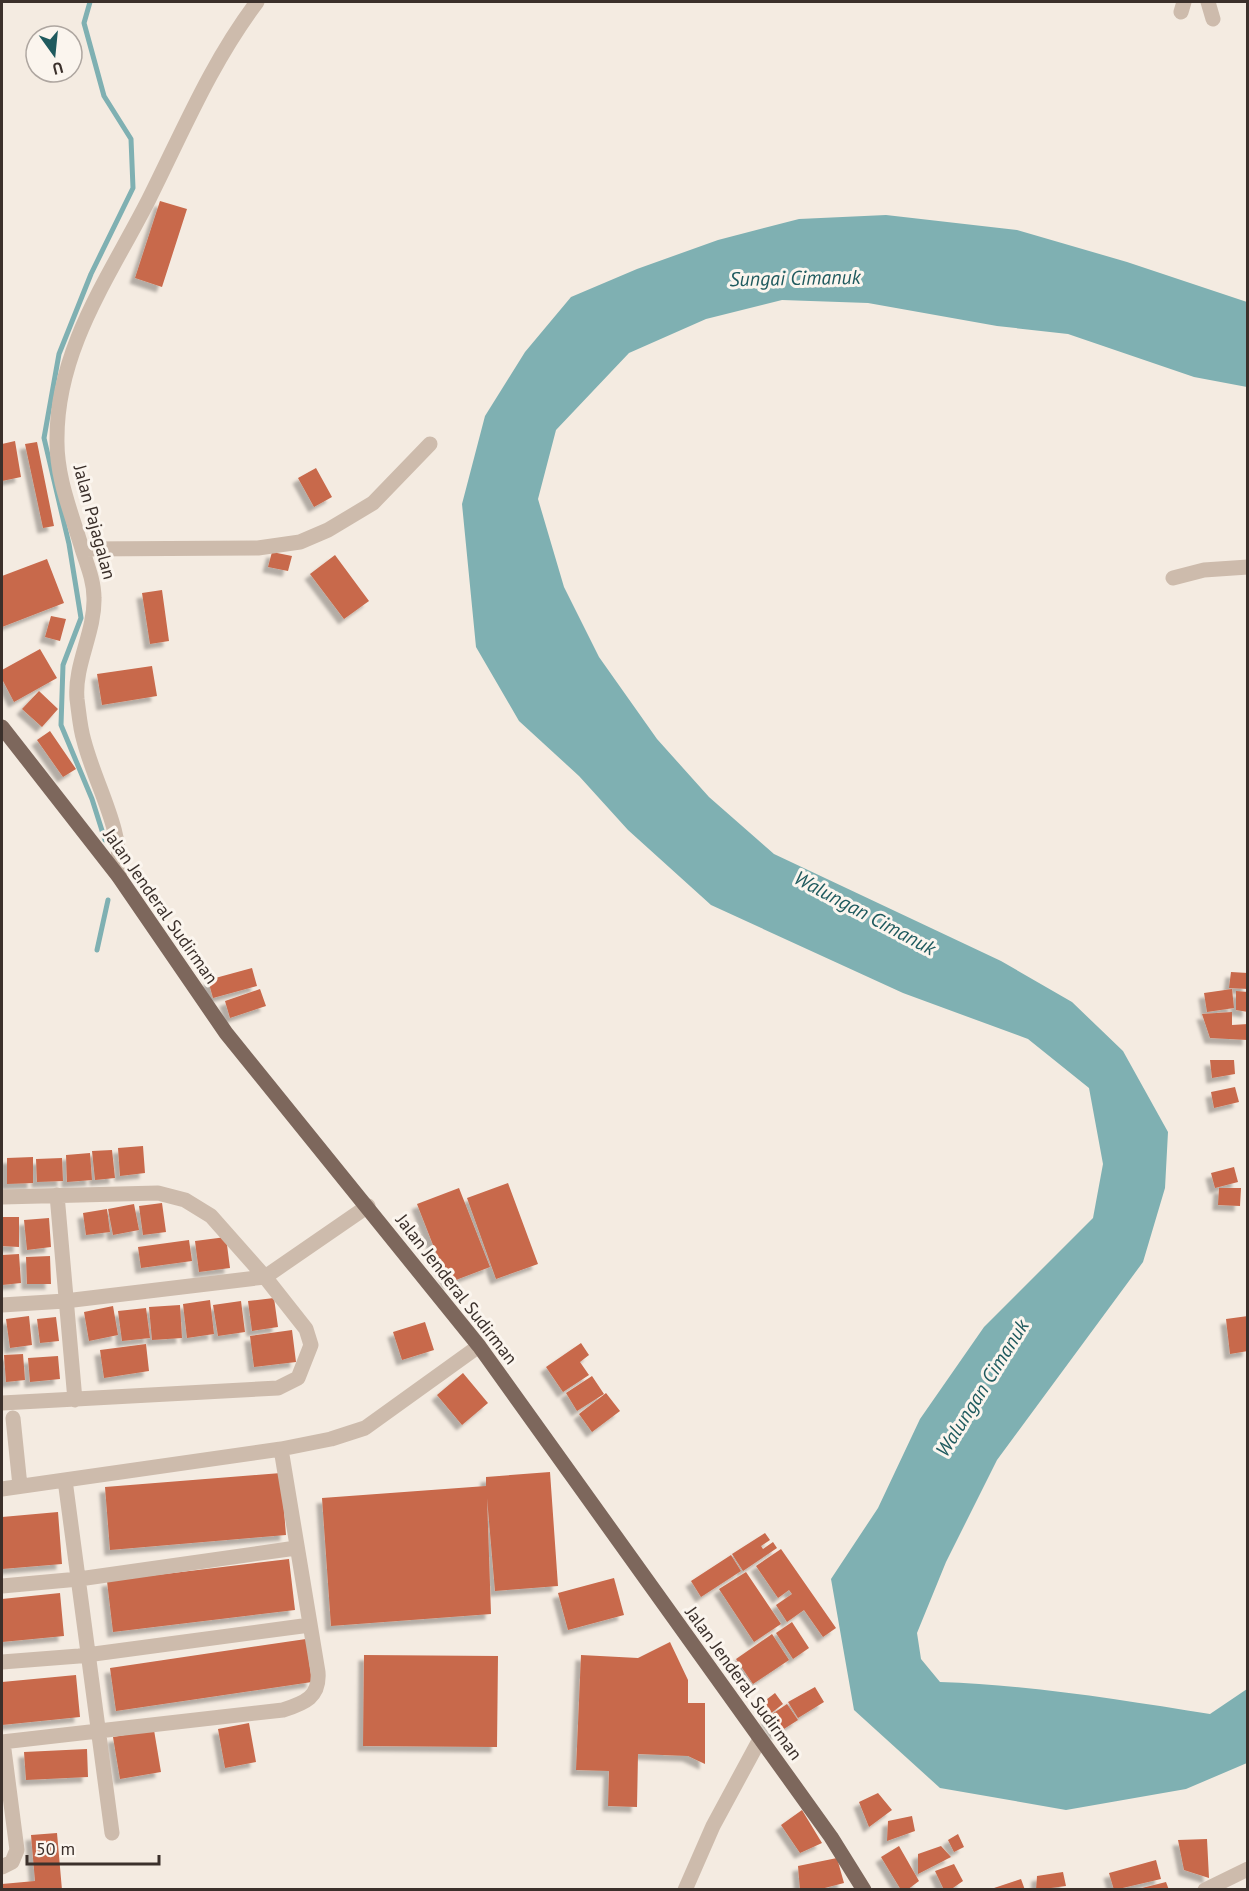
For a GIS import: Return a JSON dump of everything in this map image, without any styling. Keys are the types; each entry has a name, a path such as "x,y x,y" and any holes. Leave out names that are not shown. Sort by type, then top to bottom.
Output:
{"main road":[{"name":"Jalan Jenderal Sudirman","path":"2,727 119,876 226,1033 479,1346 831,1837 864,1890"}],"street":[{"name":"Jalan Pajagalan","path":"119,876 121,858 117,839 84,743 80,723 77,692 94,598 82,549 60,479 58,409 70,355 101,284 140,217 220,55 257,2"},
{"path":"1208,2 1214,19"},
{"path":"82,549 258,548 300,542 328,530 373,503 430,444"},
{"path":"1173,578 1204,570 1248,567"},
{"path":"2,1197 158,1192 172,1195 211,1216 265,1277 306,1329 311,1341 307,1359 298,1378 271,1389 2,1403"},
{"path":"57,1195 75,1400"},
{"path":"2,1305 65,1301 265,1277 368,1206"},
{"path":"2,1489 281,1449 331,1439 365,1428 479,1346"},
{"path":"13,1418 20,1486"},
{"path":"2,1868 12,1862 17,1850 2,1742 283,1710 307,1701 317,1690 318,1680 310,1625 281,1449"},
{"path":"65,1480 112,1833"},
{"path":"2,1586 79,1579 296,1548"},
{"path":"2,1662 88,1655 310,1625"},
{"path":"685,1890 713,1826 760,1739"},
{"path":"1205,1890 1248,1869"}],"water":[{"path":"886,215 1017,230 1127,262 1247,302 1247,387 1194,377 1068,334 997,326 868,303 782,300 706,319 629,353 556,430 538,499 564,587 599,657 657,739 709,797 774,854 1001,961 1072,1002 1123,1051 1168,1132 1165,1188 1143,1262 997,1460 946,1562 917,1633 921,1659 940,1682 1042,1690 1210,1714 1247,1689 1247,1763 1186,1789 1066,1810 940,1788 854,1710 831,1579 878,1508 920,1419 984,1327 1093,1218 1103,1164 1089,1088 1028,1039 903,993 711,905 628,830 579,776 519,721 476,647 462,504 485,416 525,352 571,297 637,269 718,240 799,219"}],"building":[{"path":"160,201 187,209 162,287 135,278"},
{"path":"15,441 21,477 2,481 2,444"},
{"path":"37,442 54,526 43,528 25,444"},
{"path":"316,468 332,497 314,507 298,478"},
{"path":"272,552 292,556 288,571 268,567"},
{"path":"335,555 369,601 344,619 310,574"},
{"path":"47,559 64,603 2,627 2,576"},
{"path":"162,590 169,641 150,644 142,593"},
{"path":"51,616 66,619 60,641 45,637"},
{"path":"40,649 57,678 14,702 2,679 2,670"},
{"path":"152,666 157,696 102,705 97,674"},
{"path":"39,691 58,709 42,727 22,709"},
{"path":"50,731 76,769 63,777 37,740"},
{"path":"252,968 257,986 213,998 208,980"},
{"path":"1231,972 1248,973 1248,989 1229,988"},
{"path":"260,989 266,1006 230,1018 225,1001"},
{"path":"1232,989 1234,1008 1207,1012 1204,993"},
{"path":"1236,991 1248,992 1248,1012 1236,1010"},
{"path":"1232,1012 1232,1025 1248,1024 1248,1040 1210,1038 1202,1014"},
{"path":"1210,1060 1234,1060 1235,1074 1212,1078"},
{"path":"1235,1087 1239,1102 1214,1108 1211,1092"},
{"path":"143,1146 145,1173 120,1176 118,1148"},
{"path":"112,1150 115,1178 95,1180 92,1151"},
{"path":"90,1153 92,1180 67,1182 66,1155"},
{"path":"33,1157 33,1183 7,1184 7,1158"},
{"path":"62,1158 63,1181 37,1182 36,1159"},
{"path":"1234,1167 1238,1182 1215,1188 1211,1173"},
{"path":"508,1183 538,1264 496,1279 467,1198"},
{"path":"459,1188 490,1267 448,1283 417,1204"},
{"path":"1219,1188 1241,1188 1240,1206 1218,1205"},
{"path":"162,1203 166,1232 143,1235 139,1206"},
{"path":"134,1204 139,1230 113,1235 108,1209"},
{"path":"107,1209 110,1232 86,1235 83,1213"},
{"path":"2,1217 19,1217 19,1247 2,1246"},
{"path":"49,1218 51,1247 27,1250 24,1220"},
{"path":"226,1237 230,1268 199,1272 195,1241"},
{"path":"189,1240 192,1261 141,1268 138,1247"},
{"path":"19,1254 21,1283 2,1285 2,1255"},
{"path":"50,1256 51,1284 27,1284 26,1257"},
{"path":"274,1298 278,1327 252,1331 248,1301"},
{"path":"210,1300 214,1334 187,1338 183,1304"},
{"path":"241,1301 245,1332 218,1336 213,1305"},
{"path":"180,1305 182,1338 152,1340 149,1307"},
{"path":"113,1306 118,1335 89,1341 84,1312"},
{"path":"146,1308 150,1338 122,1341 118,1311"},
{"path":"29,1316 32,1345 10,1348 6,1319"},
{"path":"1248,1316 1248,1351 1230,1354 1226,1319"},
{"path":"56,1317 59,1341 40,1343 37,1319"},
{"path":"425,1322 434,1350 402,1360 393,1332"},
{"path":"292,1330 296,1362 254,1367 250,1336"},
{"path":"581,1343 589,1355 580,1362 589,1375 563,1392 546,1367"},
{"path":"146,1344 149,1371 104,1378 100,1350"},
{"path":"23,1354 25,1380 6,1382 4,1355"},
{"path":"58,1356 60,1379 30,1382 28,1358"},
{"path":"463,1373 488,1403 462,1425 437,1395"},
{"path":"592,1376 604,1394 577,1411 566,1393"},
{"path":"606,1393 620,1411 592,1432 579,1414"},
{"path":"550,1472 558,1586 495,1591 487,1498 491,1614 331,1626 322,1498 486,1486 486,1477"},
{"path":"281,1473 286,1535 110,1550 105,1487"},
{"path":"58,1512 62,1564 2,1569 2,1517"},
{"path":"765,1533 770,1540 761,1546 763,1549 773,1542 777,1548 743,1571 732,1554"},
{"path":"781,1549 836,1628 823,1637 804,1610 787,1622 776,1605 792,1594 789,1590 778,1598 756,1566"},
{"path":"731,1555 741,1571 701,1597 691,1581"},
{"path":"289,1559 295,1610 113,1632 107,1581"},
{"path":"746,1572 781,1624 754,1642 719,1589"},
{"path":"614,1578 624,1615 568,1630 558,1593"},
{"path":"60,1593 64,1636 2,1642 2,1599"},
{"path":"792,1622 809,1648 793,1659 776,1633"},
{"path":"772,1634 789,1660 753,1684 736,1659"},
{"path":"306,1639 312,1682 116,1711 110,1668"},
{"path":"670,1642 688,1680 688,1703 705,1703 705,1764 688,1756 638,1754 637,1807 608,1806 609,1771 576,1770 581,1655 638,1658"},
{"path":"364,1655 498,1656 497,1747 363,1746"},
{"path":"76,1675 80,1717 2,1725 2,1682"},
{"path":"815,1687 824,1702 798,1718 788,1702"},
{"path":"775,1693 783,1704 770,1714 762,1703"},
{"path":"787,1704 798,1720 776,1734 766,1718"},
{"path":"249,1723 256,1762 225,1768 218,1729"},
{"path":"154,1730 161,1772 120,1779 113,1737"},
{"path":"87,1749 88,1777 26,1780 24,1752"},
{"path":"878,1793 892,1810 869,1827 859,1802"},
{"path":"802,1810 822,1843 800,1853 781,1825"},
{"path":"912,1816 915,1831 887,1841 888,1821"},
{"path":"57,1833 62,1890 2,1890 2,1884 35,1881 31,1835"},
{"path":"958,1834 964,1847 954,1852 948,1840"},
{"path":"1207,1839 1209,1878 1184,1870 1178,1840"},
{"path":"899,1846 919,1881 907,1890 901,1890 881,1857"},
{"path":"941,1846 951,1857 918,1874 918,1854"},
{"path":"837,1858 844,1883 817,1890 800,1890 798,1866"},
{"path":"1156,1860 1161,1879 1114,1890 1109,1873"},
{"path":"954,1864 963,1881 950,1890 944,1890 935,1871"},
{"path":"1063,1872 1066,1886 1036,1890 1037,1876"},
{"path":"1021,1879 1025,1890 991,1890 991,1889"},
{"path":"1166,1882 1169,1890 1138,1890 1138,1889"}],"waterway":[{"path":"90,2 84,23 104,96 131,139 133,188 91,274 59,354 44,438 69,544 81,618 63,665 61,725 92,799 105,840"},
{"path":"97,950 108,900"}],"water label":[{"name":"Sungai Cimanuk","path":"795,278"},
{"name":"Walungan Cimanuk","path":"865,913"},
{"name":"Walungan Cimanuk","path":"982,1388"}]}
